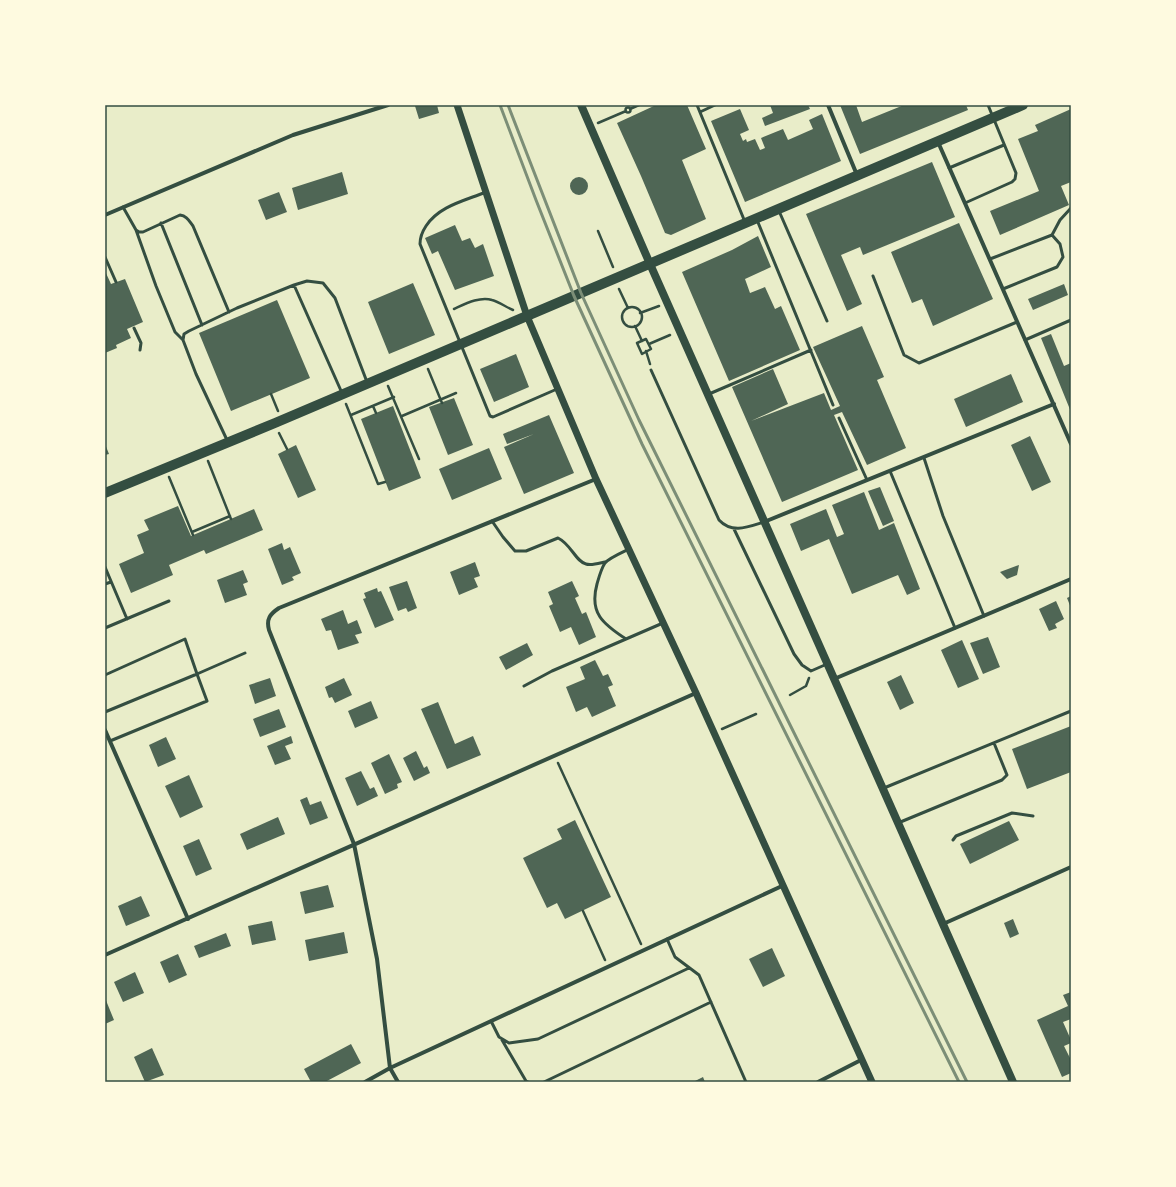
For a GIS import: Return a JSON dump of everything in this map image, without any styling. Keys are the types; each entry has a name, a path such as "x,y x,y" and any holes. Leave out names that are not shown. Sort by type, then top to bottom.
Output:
{"main road":[{"path":"581,105 679,331 1013,1082"},
{"path":"105,493 204,451 278,422 1023,105"}],"street":[{"path":"105,215 293,135 388,105"},
{"path":"457,105 527,316 596,479 696,693 782,886 872,1082"},
{"path":"828,105 857,176"},
{"path":"937,142 1071,444"},
{"path":"764,522 1054,404"},
{"path":"398,1082 390,1068 378,959 354,844 267,625 268,619 272,612 279,608 596,479"},
{"path":"833,679 1071,579"},
{"path":"105,955 696,693"},
{"path":"105,732 188,919"},
{"path":"943,924 1071,868"},
{"path":"365,1082 390,1068 607,966 782,886"},
{"path":"818,1082 861,1060"}],"lane":[{"path":"697,105 746,223"},
{"path":"700,112 715,105"},
{"path":"965,203 1012,182 1015,179 1016,173 988,105"},
{"path":"949,168 1004,145"},
{"path":"486,192 444,208 438,212 427,224 421,237 420,244 490,416 493,417 558,389"},
{"path":"123,207 136,230 156,286 175,332 183,340 196,374 228,442"},
{"path":"990,259 1052,235 1060,220 1071,208"},
{"path":"778,209 827,321"},
{"path":"136,230 143,232 180,215 187,218 193,226 229,312"},
{"path":"756,219 833,405"},
{"path":"161,223 202,325"},
{"path":"1003,289 1057,267 1063,257 1060,244 1052,235"},
{"path":"105,257 116,282"},
{"path":"873,276 904,355 919,363 1017,322"},
{"path":"183,340 184,334 229,312 294,285 306,281 317,281 323,283 335,298 368,383"},
{"path":"294,285 342,394"},
{"path":"1025,340 1071,320"},
{"path":"134,328 140,343 140,350"},
{"path":"708,395 811,350"},
{"path":"651,370 719,520 724,526 734,529 748,527 764,522"},
{"path":"839,418 866,480"},
{"path":"924,458 943,516 984,616"},
{"path":"890,471 955,628"},
{"path":"492,521 515,551 526,551 558,538 572,550 580,562 587,565 605,562 629,549"},
{"path":"734,529 794,654 802,665 811,671 827,664"},
{"path":"605,562 595,590 594,605 600,617 612,630 626,639"},
{"path":"105,567 127,618"},
{"path":"105,584 111,582"},
{"path":"105,628 169,601"},
{"path":"524,686 552,671 663,622"},
{"path":"105,676 185,639 207,701 110,741"},
{"path":"105,712 245,653"},
{"path":"883,789 1071,711"},
{"path":"898,823 1002,780 1007,775 994,743"},
{"path":"953,840 956,836 1012,812 1033,816"},
{"path":"668,939 675,957 699,975 746,1082"},
{"path":"502,1039 509,1043 538,1039 688,968"},
{"path":"544,1082 711,1002"},
{"path":"491,1021 528,1082"}],"path":[{"path":"591,127 626,111 627,108 630,109 639,105"},
{"path":"598,231 628,308"},
{"path":"448,311 469,303 486,299 527,316"},
{"path":"640,313 667,303"},
{"path":"628,308 634,308 640,313 640,322 635,326 629,326 624,322 622,316 628,308"},
{"path":"635,326 642,341"},
{"path":"649,344 679,331"},
{"path":"646,339 651,349 642,354 637,343 642,341 646,339"},
{"path":"646,352 651,370"},
{"path":"424,360 442,403"},
{"path":"384,376 419,459"},
{"path":"402,416 456,393"},
{"path":"271,394 287,449"},
{"path":"342,394 378,484 385,482"},
{"path":"351,415 394,397"},
{"path":"373,406 376,413"},
{"path":"165,468 193,533 230,517 204,451"},
{"path":"790,696 806,686 811,671"},
{"path":"714,733 756,714"},
{"path":"554,755 643,950"},
{"path":"583,911 607,966"}],"building":[{"path":"437,105 439,113 419,119 415,106"},
{"path":"656,105 687,105 706,149 682,160 706,219 671,235 665,233 617,123"},
{"path":"770,105 808,105 810,109 765,126 762,118 773,113"},
{"path":"840,105 856,105 862,122 904,105 966,105 968,110 860,154"},
{"path":"740,109 749,130 740,134 743,141 746,139 747,142 755,139 760,150 765,148 761,138 783,129 788,140 813,129 809,120 822,114 841,161 745,202 711,121"},
{"path":"1071,109 1071,182 1061,186 1069,205 1000,235 990,211 1039,191 1018,139 1038,131 1035,125"},
{"path":"932,162 955,217 863,255 860,247 841,255 862,304 847,311 806,214"},
{"path":"342,172 348,194 298,210 292,188"},
{"path":"579,177 585,180 588,186 585,192 579,195 573,192 570,186 573,180"},
{"path":"279,192 287,212 266,220 258,200"},
{"path":"959,223 993,299 933,326 922,299 912,303 891,252"},
{"path":"455,225 462,241 470,238 475,248 483,244 494,276 455,290 438,251 432,254 425,238"},
{"path":"758,236 771,267 745,279 750,293 765,287 775,309 781,306 800,350 729,381 682,272 732,250"},
{"path":"105,271 111,284 125,279 143,322 127,329 131,338 116,345 117,348 105,353"},
{"path":"413,283 435,335 389,354 368,302"},
{"path":"1064,284 1068,295 1033,310 1028,299"},
{"path":"277,300 310,378 231,411 199,333"},
{"path":"862,326 884,377 877,380 906,448 867,465 842,412 834,415 858,470 782,502 732,387 773,369 788,404 751,421 824,393 831,410 840,406 813,347"},
{"path":"1051,334 1064,366 1071,363 1071,412 1041,338"},
{"path":"516,354 529,387 494,402 480,369"},
{"path":"1011,374 1023,402 966,427 954,399"},
{"path":"454,398 473,445 448,455 429,407"},
{"path":"393,406 421,478 389,491 361,419"},
{"path":"549,415 574,473 524,494 504,447 534,434 507,444 503,434"},
{"path":"1030,436 1051,482 1032,491 1011,445"},
{"path":"105,444 109,454 105,455"},
{"path":"296,445 316,490 298,498 278,454"},
{"path":"489,448 502,479 452,500 439,469"},
{"path":"880,487 894,521 883,526 868,491"},
{"path":"864,492 879,530 894,523 920,589 907,595 898,575 852,594 829,539 801,551 790,524 826,509 837,537 844,534 832,505"},
{"path":"178,506 191,536 254,509 263,530 206,554 204,550 169,565 173,575 131,593 119,564 144,553 137,535 149,530 144,520"},
{"path":"282,543 284,550 290,547 301,573 292,577 294,580 282,585 268,549"},
{"path":"475,562 480,576 474,578 478,587 459,595 450,572"},
{"path":"1019,565 1017,575 1007,579 1000,572"},
{"path":"243,570 248,582 243,584 247,595 225,603 217,580"},
{"path":"407,581 417,608 408,612 406,608 398,611 389,587"},
{"path":"572,581 579,596 575,598 582,614 586,612 596,637 579,645 571,627 560,632 549,606 553,604 548,592"},
{"path":"377,588 378,592 381,591 394,620 375,628 363,599 366,598 364,593"},
{"path":"1071,596 1071,608 1067,598"},
{"path":"1056,601 1064,619 1055,624 1057,628 1049,631 1039,609"},
{"path":"343,610 348,624 357,620 362,633 355,635 359,643 338,650 331,630 326,631 321,619"},
{"path":"988,637 1000,667 983,674 970,643"},
{"path":"962,640 979,679 958,688 941,650"},
{"path":"527,643 533,655 506,670 499,657"},
{"path":"595,660 603,676 608,674 613,685 608,687 616,706 592,717 587,707 576,712 566,687 585,679 580,667"},
{"path":"901,675 914,703 900,710 887,682"},
{"path":"270,678 276,696 255,704 249,685"},
{"path":"344,678 352,695 335,703 332,697 329,698 325,687"},
{"path":"371,701 378,718 355,728 348,711"},
{"path":"438,702 455,744 473,736 481,755 447,769 421,709"},
{"path":"279,709 286,727 260,737 253,719"},
{"path":"1071,726 1071,772 1027,789 1012,749"},
{"path":"291,736 293,743 285,746 291,759 275,765 267,746"},
{"path":"166,737 176,759 158,767 149,745"},
{"path":"416,751 424,768 427,766 430,773 414,781 403,758"},
{"path":"389,754 402,782 397,784 398,788 385,794 371,763"},
{"path":"361,771 370,789 374,787 378,796 357,806 345,778"},
{"path":"189,775 203,807 180,818 165,786"},
{"path":"307,797 310,805 321,801 328,818 310,825 300,800"},
{"path":"278,817 285,834 247,850 240,834"},
{"path":"575,820 611,897 565,919 557,903 547,908 523,858 562,839 557,829"},
{"path":"1009,821 1019,840 970,864 960,844"},
{"path":"199,839 212,869 196,876 183,846"},
{"path":"328,885 334,907 305,914 300,892"},
{"path":"141,896 150,916 126,926 118,906"},
{"path":"1013,919 1019,934 1010,938 1004,923"},
{"path":"272,921 276,940 252,945 248,926"},
{"path":"344,932 348,953 309,961 305,940"},
{"path":"226,933 231,946 199,958 194,946"},
{"path":"772,948 785,976 763,987 749,959"},
{"path":"178,954 187,975 169,983 160,962"},
{"path":"135,972 144,993 123,1002 114,982"},
{"path":"1071,992 1071,1019 1063,1022 1071,1040 1071,1043 1064,1046 1071,1060 1071,1073 1062,1077 1037,1020 1068,1006 1063,995"},
{"path":"105,998 114,1020 105,1024"},
{"path":"351,1044 361,1063 325,1082 311,1082 304,1069"},
{"path":"152,1048 164,1075 145,1082 134,1057"},
{"path":"703,1077 705,1082 693,1082"}],"railway":[{"path":"500,105 574,296 642,444 959,1082"},
{"path":"508,105 581,293 639,420 967,1082"}]}
